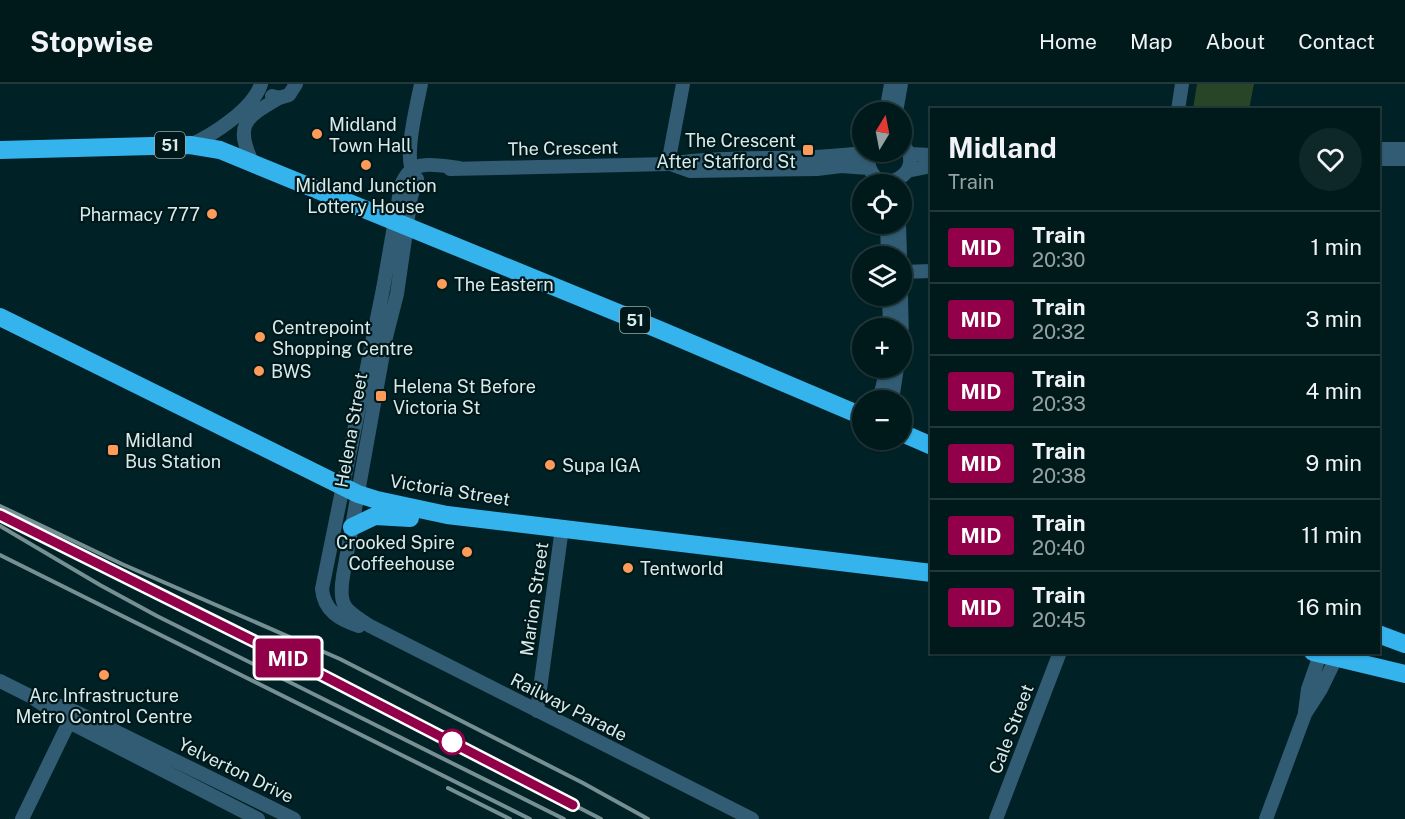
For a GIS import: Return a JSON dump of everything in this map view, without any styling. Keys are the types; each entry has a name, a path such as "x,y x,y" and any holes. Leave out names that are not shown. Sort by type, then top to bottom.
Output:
{"highway":[{"name":"51","path":"0,150 190,145 220,150 660,330 852,412"},
{"name":"Victoria Street","path":"1,317 350,490 377,500 447,515 930,573"},
{"path":"912,437 930,445"},
{"path":"352,527 375,516 428,519 447,515"},
{"path":"1380,633 1405,644"},
{"path":"1326,654 1405,674"}],"street":[{"path":"190,145 215,132 247,105 262,84 270,95 279,98"},
{"name":"Helena Street","path":"322,589 350,490 397,294 401,224 413,187 411,142 421,84"},
{"path":"668,164 682,84"},
{"path":"888,102 891,84"},
{"path":"898,102 901,84"},
{"path":"1178,108 1182,84"},
{"path":"253,164 243,145 247,120 279,98 289,95 298,86"},
{"path":"1380,149 1405,149"},
{"path":"912,151 930,155"},
{"name":"The Crescent","path":"413,174 424,175 459,168 668,164 852,153"},
{"path":"1380,159 1405,159"},
{"path":"868,162 873,174"},
{"name":"The Crescent","path":"668,164 690,171 818,169 841,166 869,168"},
{"path":"912,174 930,167"},
{"path":"912,272 930,271"},
{"name":"Helena Street","path":"340,593 352,527 350,490"},
{"name":"Marion Street","path":"537,711 562,528"},
{"name":"Railway Parade","path":"322,589 324,602 332,613 358,626 370,626"},
{"name":"Railway Parade","path":"340,593 347,609 370,626 752,819"},
{"name":"Cale Street","path":"996,819 1059,654"},
{"path":"1266,819 1305,714 1308,689 1326,654"},
{"name":"Yelverton Drive","path":"0,681 294,819"},
{"path":"22,819 72,716"},
{"name":"Yelverton Drive","path":"72,716 240,815 259,819"},
{"path":"240,815 247,796"},
{"path":"259,819 267,805"}],"green space":[{"path":"1197,84 1254,84 1249,108 1193,108"}],"railway":[{"path":"0,506 122,564 340,659 583,783 648,819"},
{"path":"0,526 157,616 564,819"},
{"path":"59,545 299,663 601,819"},
{"path":"0,555 530,819"},
{"path":"448,788 510,819"}],"train":[{"name":"MID","path":"0,515 314,671 573,805"}],"place":[{"name":"Midland Town Hall","path":"317,134"},
{"name":"The Crescent After Stafford St","path":"808,150"},
{"name":"Midland Junction Lottery House","path":"366,165"},
{"name":"Pharmacy 777","path":"212,214"},
{"name":"The Eastern","path":"442,284"},
{"name":"Centrepoint Shopping Centre","path":"260,337"},
{"name":"BWS","path":"259,371"},
{"name":"Helena St Before Victoria St","path":"381,396"},
{"name":"Midland Bus Station","path":"113,450"},
{"name":"Supa IGA","path":"550,465"},
{"name":"Crooked Spire Coffeehouse","path":"467,552"},
{"name":"Tentworld","path":"628,568"},
{"name":"Arc Infrastructure Metro Control Centre","path":"104,675"}]}
